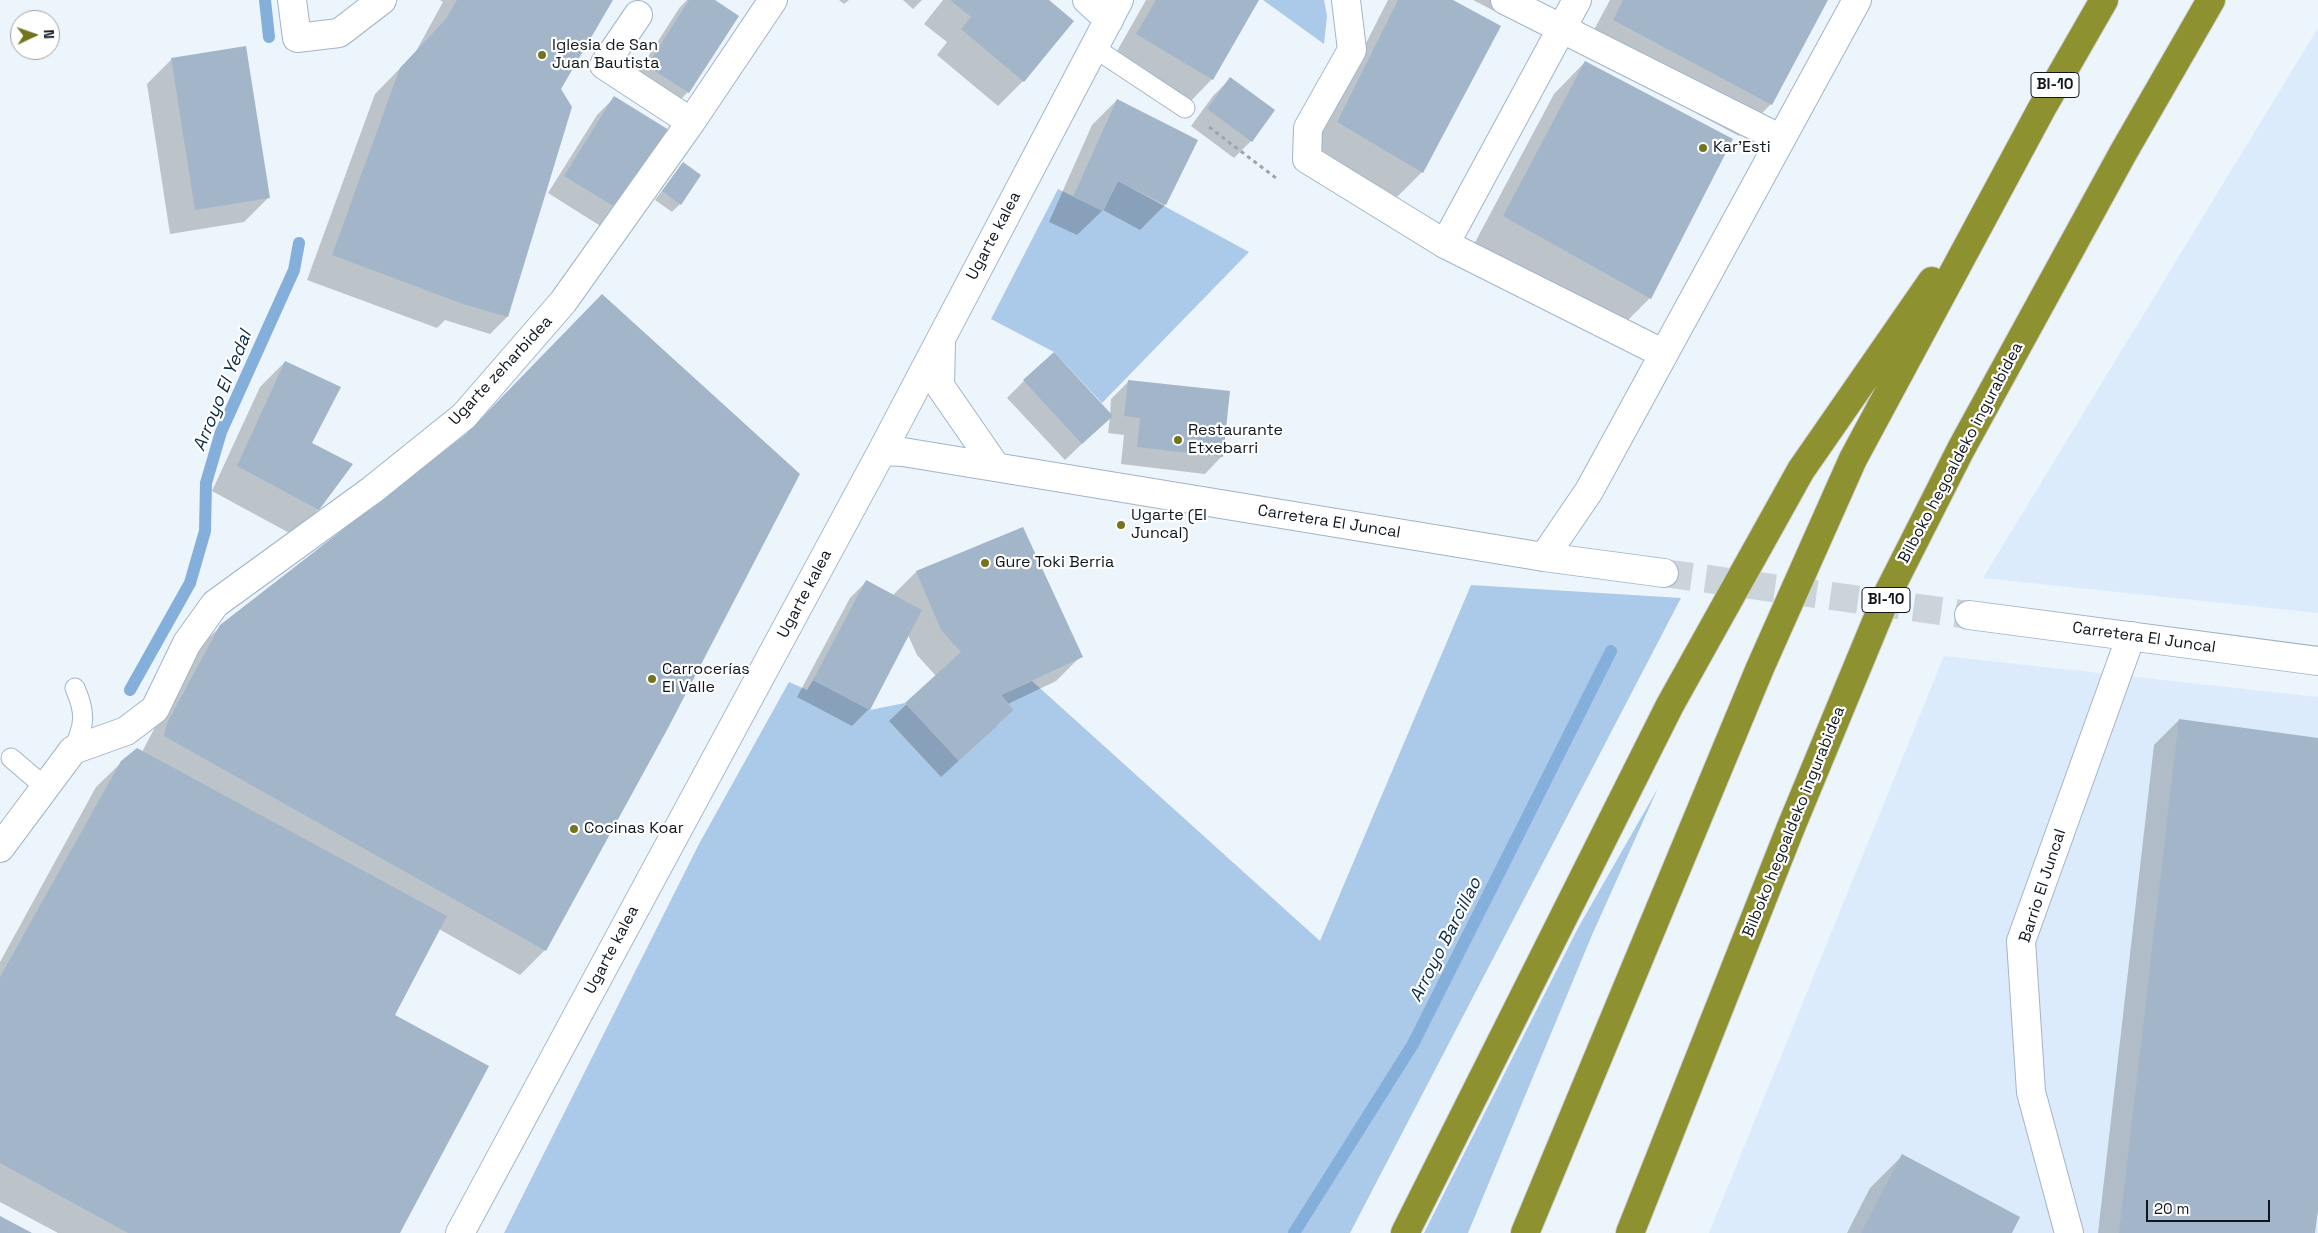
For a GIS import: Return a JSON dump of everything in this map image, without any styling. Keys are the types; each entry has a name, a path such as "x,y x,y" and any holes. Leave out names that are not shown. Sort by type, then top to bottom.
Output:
{"highway":[{"name":"BI-10","path":"1525,1233 1760,668 1853,459 2008,170 2104,0"},
{"name":"Bilboko hegoaldeko ingurabidea","path":"1630,1233 1790,827 1888,593 1961,448 2128,145 2211,0"},
{"path":"1405,1233 1670,705 1801,470 2008,170"}],"street":[{"path":"292,0 297,38 339,33 382,0"},
{"name":"Ugarte zeharbidea","path":"73,750 126,731 155,709 186,643 215,604 372,490 464,416 563,302 691,122 773,0"},
{"path":"1087,0 1114,10"},
{"path":"1346,0 1352,50 1308,128 1306,159 1445,244 1664,354"},
{"path":"1505,0 1781,139"},
{"path":"1445,244 1577,0"},
{"path":"1544,557 1589,491 1857,0"},
{"name":"Ugarte kalea","path":"460,1233 882,451 1114,10"},
{"path":"638,15 604,65 691,122"},
{"path":"941,338 940,386 996,467"},
{"name":"Carretera El Juncal","path":"882,451 903,452 1544,557 1664,573"},
{"name":"Carretera El Juncal","path":"1970,615 2318,661"},
{"name":"Barrio El Juncal","path":"2069,1233 2031,1092 2021,941 2131,636"},
{"path":"0,848 73,750"}],"lane":[{"path":"1093,47 1185,108"},
{"path":"73,750 83,729 82,707 75,688"},
{"path":"11,758 45,787"}],"path":[{"path":"1185,108 1256,164"}],"shaded area":[{"path":"1263,0 1324,0 1327,16 1324,44"},
{"path":"2318,28 2318,613 1983,578"},
{"path":"1118,181 1249,252 1102,403 1054,352 991,319 1058,189 1103,211"},
{"path":"1471,585 1681,598 1350,1233 504,1233 699,844 789,682 807,690 813,680 870,710 905,703 959,761 1014,710 1001,695 1032,681 1320,941"},
{"path":"1944,656 2318,697 2318,1233 1709,1233"},
{"path":"1658,788 1592,935 1468,1233 1424,1233 1578,928"}],"building":[{"path":"457,0 613,0 561,89 572,107 508,317 463,304 332,255 400,68 445,20"},
{"path":"689,0 715,0 739,16 689,93 647,66"},
{"path":"950,0 1049,0 1074,21 1024,82 961,29 971,17"},
{"path":"1156,0 1259,0 1213,80 1136,34"},
{"path":"1398,0 1453,0 1501,26 1423,173 1337,122"},
{"path":"1623,0 1828,0 1772,105 1613,20"},
{"path":"246,46 270,198 195,210 171,58"},
{"path":"1585,61 1733,139 1651,299 1503,216"},
{"path":"1230,77 1275,110 1252,142 1207,109"},
{"path":"614,96 669,130 620,210 564,176"},
{"path":"1117,99 1198,140 1166,205 1118,181 1103,211 1073,197"},
{"path":"683,162 701,175 681,205 662,191"},
{"path":"602,294 800,474 668,728 546,951 164,736 167,723 220,625 466,434"},
{"path":"1054,352 1113,416 1082,444 1023,380"},
{"path":"285,361 341,387 312,443 353,464 319,510 237,466"},
{"path":"1128,380 1230,391 1223,457 1137,447 1140,418 1124,416"},
{"path":"1023,527 1083,657 1001,695 1014,710 959,761 905,703 961,652 941,630 916,571"},
{"path":"866,580 922,610 870,710 813,680"},
{"path":"2179,719 2318,738 2318,1209 2315,1233 2119,1233"},
{"path":"137,748 447,916 395,1015 489,1066 400,1233 128,1233 0,1163 0,977 121,761"},
{"path":"1902,1154 2020,1217 2012,1233 1861,1233"},
{"path":"0,1216 32,1233 0,1233"}],"waterway":[{"name":"Arroyo El Yedal","path":"265,0 269,37"},
{"name":"Arroyo El Yedal","path":"130,690 190,583 205,531 206,483 221,432 294,270 299,243"},
{"name":"Arroyo Barcillao","path":"1294,1233 1413,1044 1611,651"}],"tunnel":[{"path":"1664,573 1969,615"}],"place":[{"name":"Iglesia de San Juan Bautista","path":"542,55"},
{"name":"Kar'Esti","path":"1703,148"},
{"name":"Restaurante Etxebarri","path":"1178,440"},
{"name":"Ugarte (El Juncal)","path":"1121,525"},
{"name":"Gure Toki Berria","path":"985,563"},
{"name":"Carrocerías El Valle","path":"652,679"},
{"name":"Cocinas Koar","path":"574,829"}]}
